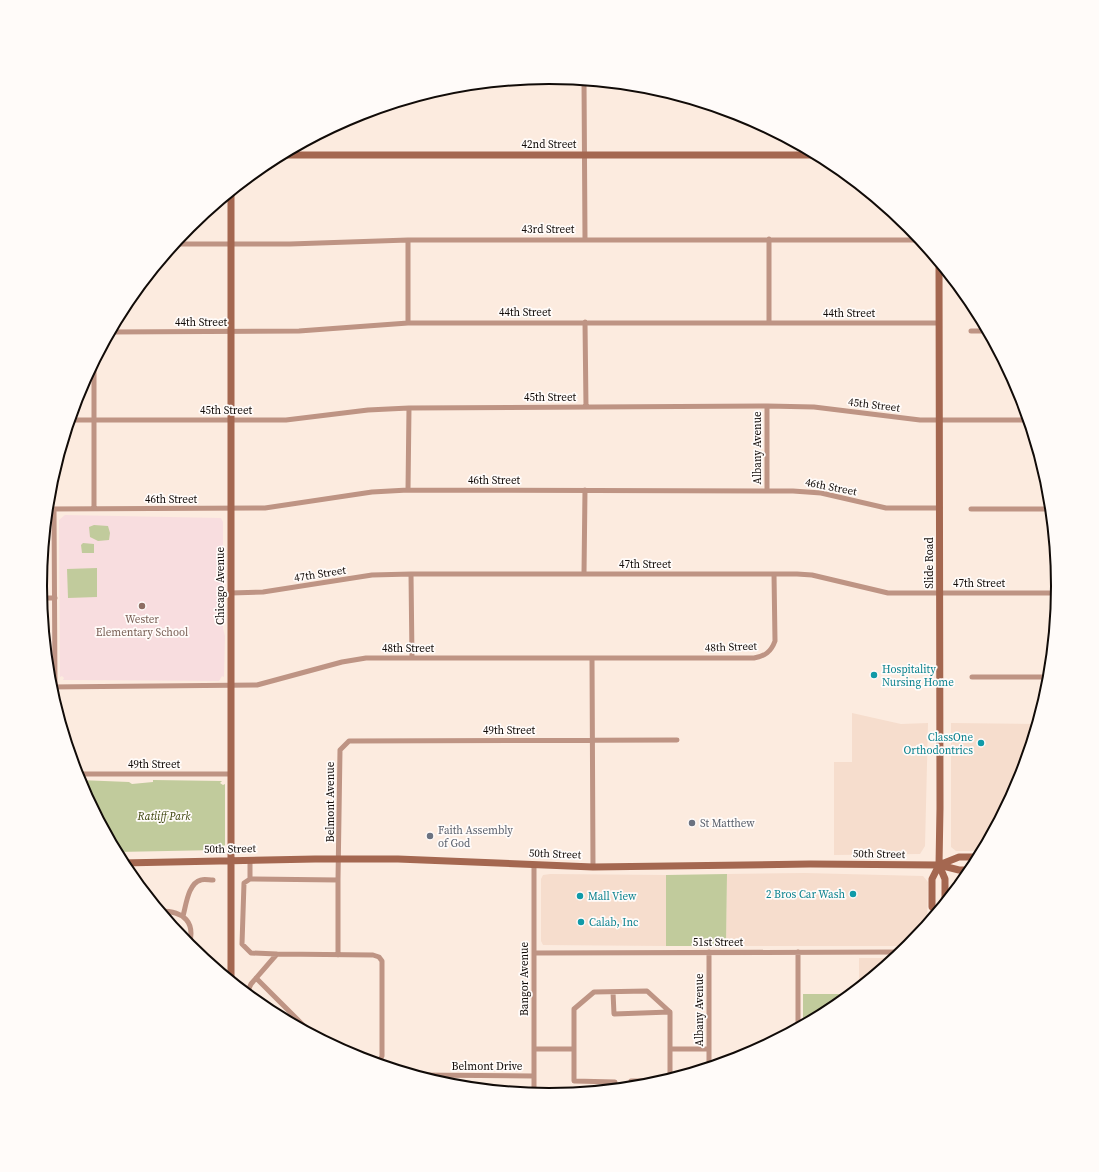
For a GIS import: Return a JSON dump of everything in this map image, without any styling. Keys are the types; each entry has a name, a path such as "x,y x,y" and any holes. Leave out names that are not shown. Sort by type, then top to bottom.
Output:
{"main road":[{"name":"42nd Street","path":"291,155 808,155"},
{"name":"Chicago Avenue","path":"231,198 231,974"},
{"name":"Slide Road","path":"939,269 939,865 945,879 945,896"},
{"name":"50th Street","path":"939,865 959,857 973,856"},
{"name":"50th Street","path":"131,863 339,859 593,867 810,864 939,865 963,870"},
{"name":"Slide Road","path":"934,909 932,907 932,879 939,865"}],"street":[{"path":"584,85 585,239"},
{"name":"43rd Street","path":"182,244 290,244 408,240 585,239 913,240"},
{"path":"769,239 769,322"},
{"path":"408,240 408,323"},
{"path":"585,322 586,406"},
{"name":"44th Street","path":"116,332 299,332 408,323 939,323"},
{"path":"971,331 982,331"},
{"path":"94,375 94,509"},
{"name":"45th Street","path":"75,420 286,420 368,410 409,408 767,406 814,407 905,419 1024,420"},
{"name":"Albany Avenue","path":"767,406 767,490"},
{"path":"408,490 409,408"},
{"name":"46th Street","path":"54,509 265,508 372,492 408,490 809,491 886,508 940,508"},
{"path":"584,574 585,490"},
{"path":"53,662 55,598 54,509"},
{"path":"971,509 1046,509"},
{"path":"411,574 412,658"},
{"name":"47th Street","path":"231,593 263,592 372,575 774,574 812,575 888,593 1052,593"},
{"name":"48th Street","path":"58,687 257,685 354,659 754,658 768,653 772,649 775,641 774,574"},
{"path":"47,598 55,598"},
{"path":"592,658 593,867"},
{"path":"972,677 1043,677"},
{"name":"49th Street","path":"343,746 349,741 354,740 677,740"},
{"name":"Belmont Avenue","path":"338,955 340,750 343,746"},
{"name":"49th Street","path":"84,774 231,774"},
{"path":"250,860 250,879"},
{"name":"Bangor Avenue","path":"534,865 534,1088"},
{"path":"338,880 250,879 244,883 242,944 251,953 373,955 379,957 382,961 382,1056 380,1059"},
{"path":"183,916 190,891 195,883 200,880 213,880"},
{"path":"167,911 171,911 183,916 189,926 192,935 191,938"},
{"name":"51st Street","path":"534,952 894,952"},
{"name":"Albany Avenue","path":"709,952 709,1063"},
{"path":"798,952 798,1023"},
{"path":"249,989 256,978 277,954"},
{"path":"256,978 302,1023"},
{"path":"615,1082 574,1081 574,1009 594,992 647,991 670,1012 670,1074"},
{"path":"613,992 614,1014 670,1012"},
{"path":"534,1049 574,1049"},
{"path":"670,1049 709,1049"},
{"name":"Belmont Drive","path":"436,1075 534,1076"}],"shaded area":[{"name":"Wester Elementary School","path":"65,515 221,518 223,522 223,629 225,636 224,677 222,676 219,681 63,680 64,678 62,676 60,677 59,520"},
{"path":"852,713 901,724 928,723 925,846 920,854 834,855 834,762 852,762"},
{"path":"951,723 1033,724 1014,778 985,837 976,851 956,851 951,847"},
{"path":"805,873 923,876 928,882 927,917 900,946 726,946 727,874"},
{"path":"960,874 961,874 954,883 954,880"},
{"path":"543,875 666,875 666,946 543,945 541,941 541,879"},
{"path":"859,958 887,958 881,964 859,982"}],"green space":[{"path":"94,525 108,526 110,533 109,540 98,541 90,537 89,527"},
{"path":"83,543 94,544 94,553 82,553 81,545"},
{"path":"97,568 97,597 68,598 67,569"},
{"name":"Ratliff Park","path":"86,780 129,782 132,784 153,782 153,780 222,781 220,783 223,785 225,784 225,845 218,850 124,852 114,837"},
{"path":"727,874 726,946 666,946 666,875"},
{"path":"803,994 843,994 829,1004 803,1020"}],"place":[{"name":"Wester Elementary School","path":"142,606"},
{"name":"Hospitality Nursing Home","path":"874,675"},
{"name":"ClassOne Orthodontrics","path":"981,743"},
{"name":"St Matthew","path":"692,823"},
{"name":"Faith Assembly of God","path":"430,836"},
{"name":"2 Bros Car Wash","path":"853,894"},
{"name":"Mall View","path":"580,896"},
{"name":"Calab, Inc","path":"581,922"}]}
